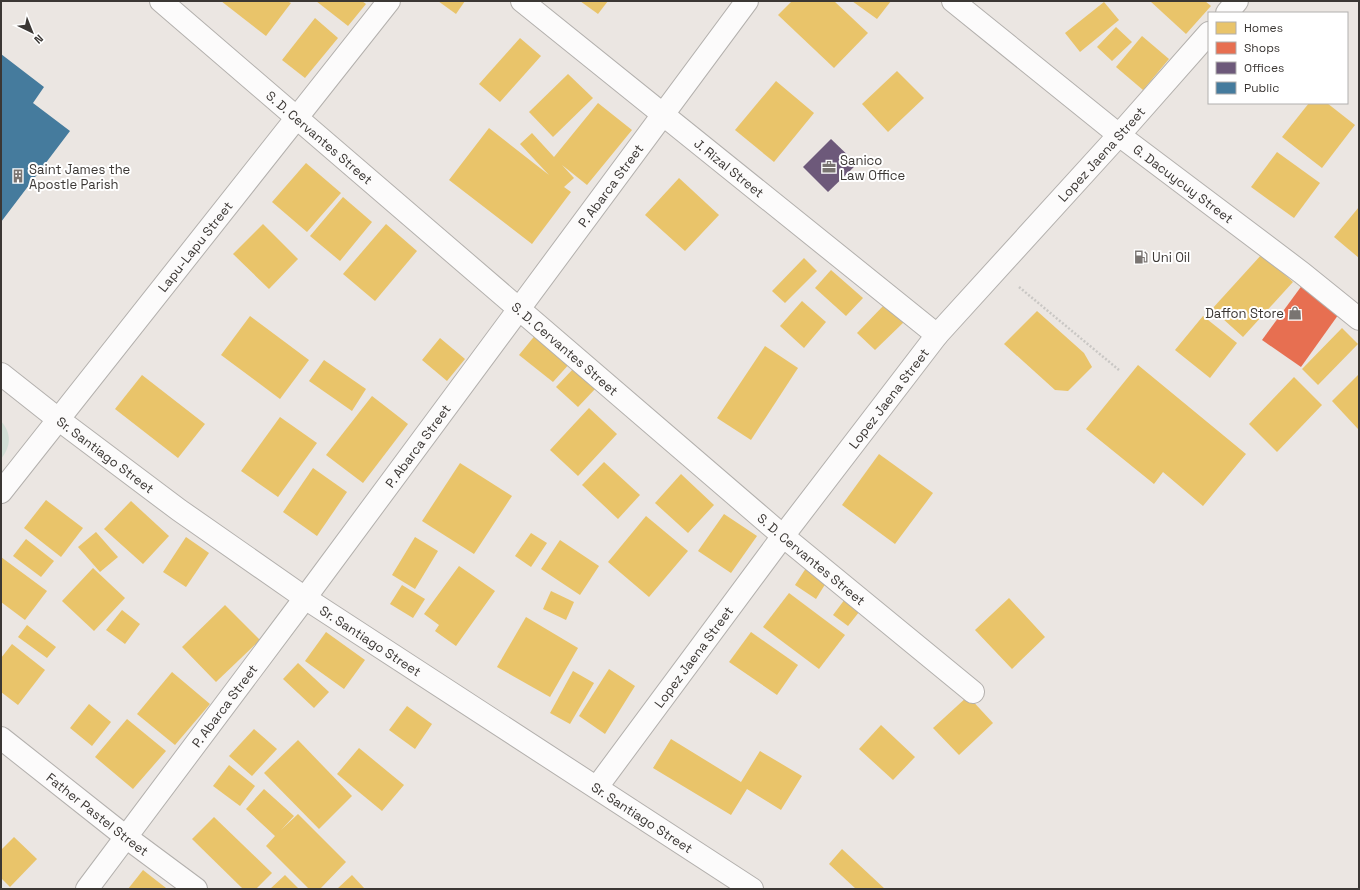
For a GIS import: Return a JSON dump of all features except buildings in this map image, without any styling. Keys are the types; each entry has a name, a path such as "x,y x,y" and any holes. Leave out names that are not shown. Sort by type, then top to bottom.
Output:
{"street":[{"name":"S. D. Cervantes Street","path":"161,1 783,536 973,692"},
{"name":"Lapu-Lapu Street","path":"1,492 389,1"},
{"name":"J. Rizal Street","path":"522,1 937,335"},
{"name":"P. Abarca Street","path":"87,889 305,598 518,308 747,1"},
{"name":"G. Dacuycuy Street","path":"953,1 1119,135 1302,273 1359,319"},
{"path":"1228,12 1237,1"},
{"name":"Lopez Jaena Street","path":"597,787 783,536 937,335 1119,135 1208,34"},
{"name":"Sr. Santiago Street","path":"1,374 58,420 179,510 305,598 752,889"},
{"name":"Father Pastel Street","path":"1,738 126,837 196,889"}],"path":[{"path":"997,269 1119,370"}],"shaded area":[{"path":"1,421 5,426 9,440 7,449 1,459"}],"place":[{"name":"Sanico Law Office","path":"829,167"},
{"name":"Saint James the Apostle Parish","path":"18,176"},
{"name":"Uni Oil","path":"1141,257"},
{"name":"Daffon Store","path":"1295,313"}]}
